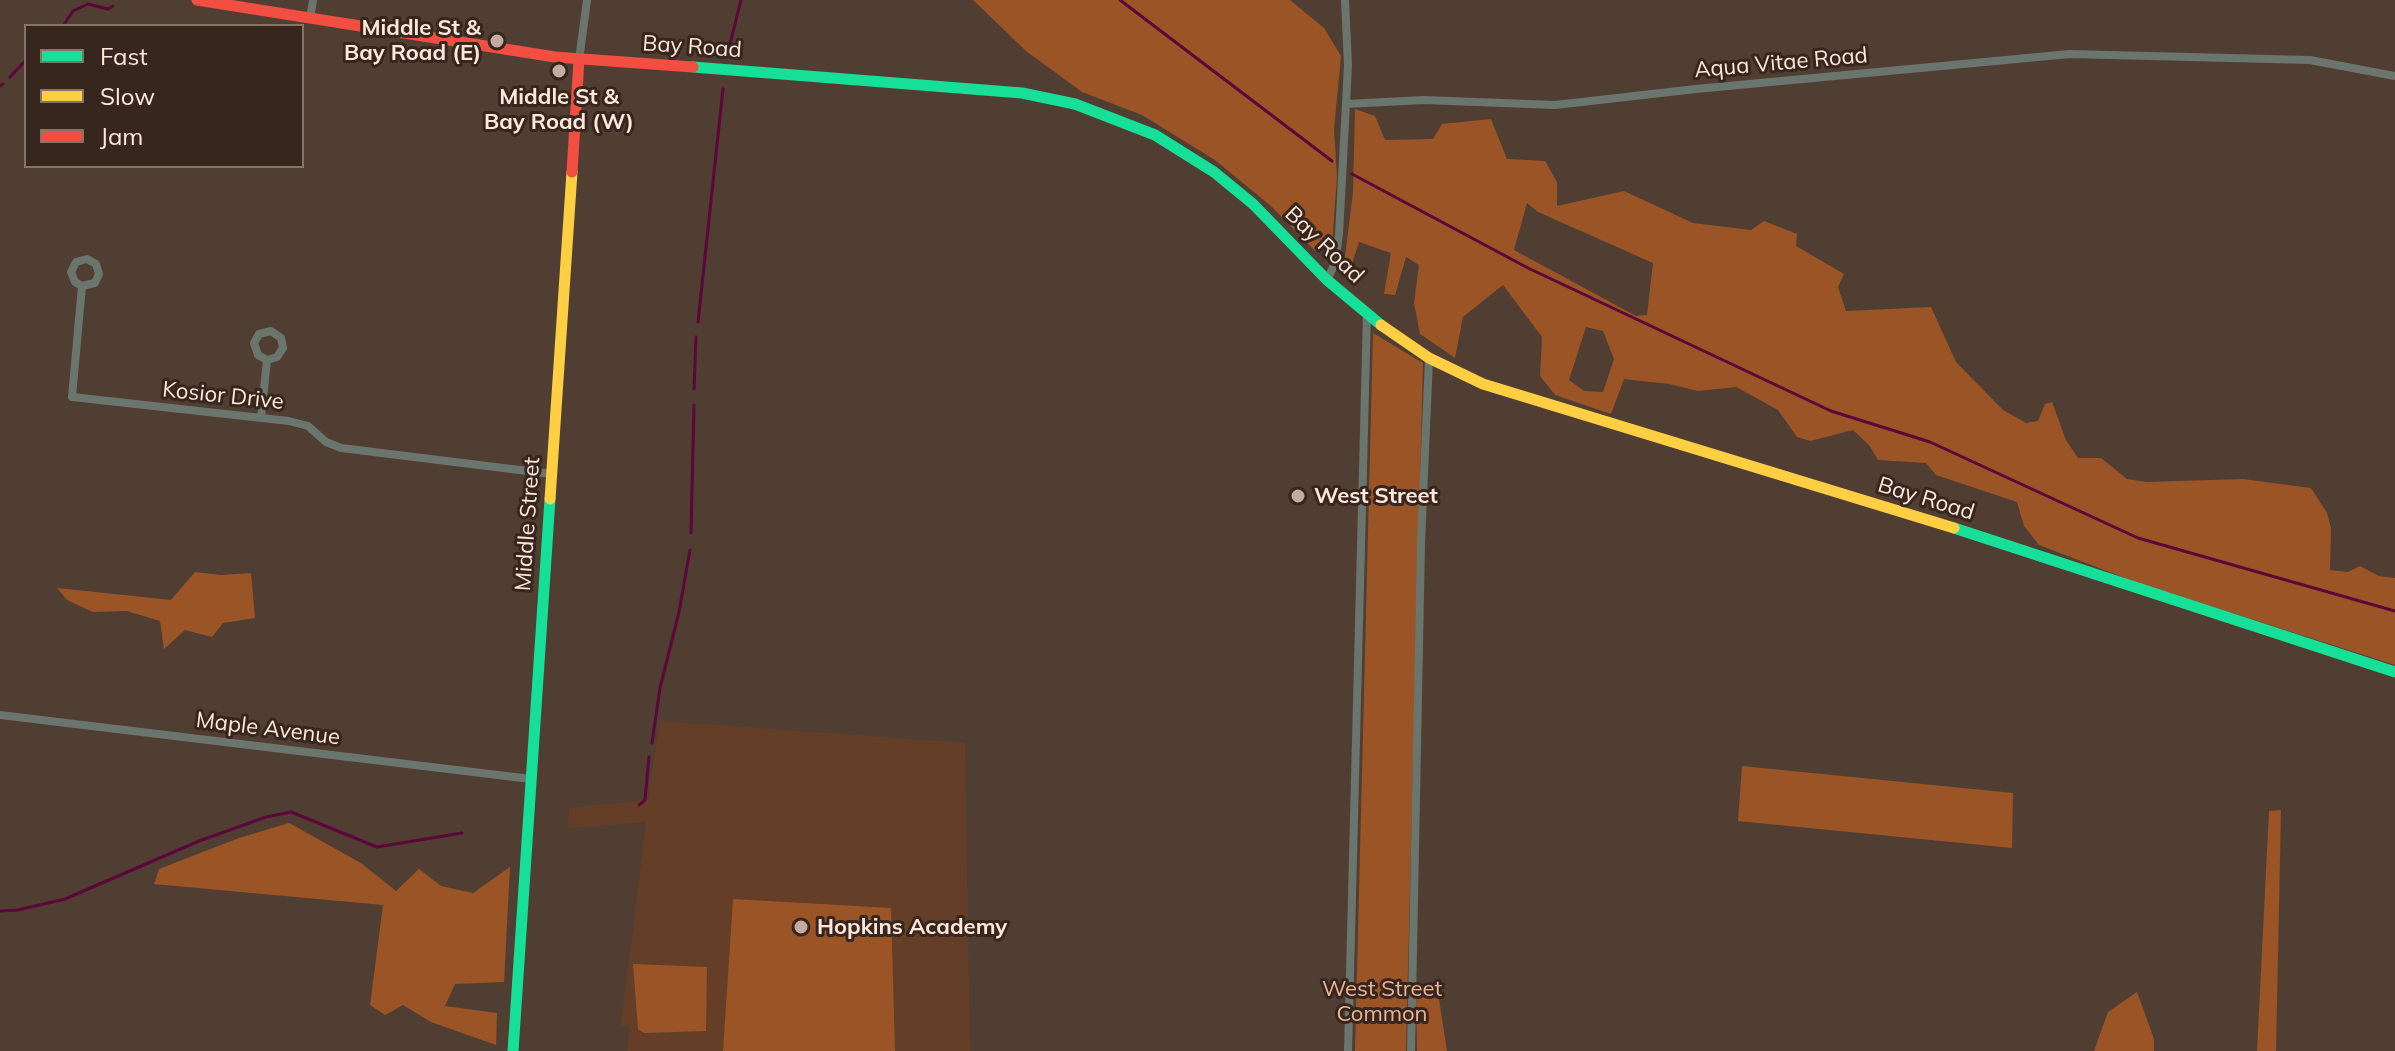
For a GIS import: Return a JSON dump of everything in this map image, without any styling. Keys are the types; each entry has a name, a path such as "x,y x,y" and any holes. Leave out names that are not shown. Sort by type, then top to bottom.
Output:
{"main road":[{"name":"Bay Road","path":"197,0 579,60 891,81 1022,93 1075,104 1155,135 1214,172 1253,204 1327,280 1402,341 1483,384 1960,530 2395,672"},
{"name":"Middle Street","path":"513,1051 579,60"}],"street":[{"path":"310,18 313,0"},
{"name":"Middle Street","path":"579,60 587,0"},
{"path":"1327,280 1335,263 1339,234 1348,65 1345,0"},
{"name":"Aqua Vitae Road","path":"1346,104 1424,100 1555,105 2070,54 2310,60 2395,76"},
{"name":"Kosior Drive","path":"82,286 72,397 305,424 326,442 341,448 552,474"},
{"path":"1348,1051 1367,313"},
{"path":"1411,1051 1419,629 1429,358"},
{"path":"261,418 267,360"},
{"name":"Maple Avenue","path":"0,715 531,779"}],"shaded area":[{"name":"Hopkins Academy","path":"660,721 965,743 970,1051 627,1051 630,1026 621,1025 646,822 568,828 569,808 648,800"}],"green space":[{"path":"973,0 1290,0 1324,28 1341,56 1334,129 1337,176 1332,245 1315,251 1272,207 1215,160 1142,115 1082,92 1026,51"},
{"path":"1355,109 1375,116 1385,140 1433,139 1442,124 1491,119 1507,159 1545,161 1557,182 1557,206 1624,191 1693,223 1751,230 1764,221 1797,234 1796,246 1844,274 1838,287 1846,311 1931,307 1956,362 2003,410 2026,423 2038,421 2045,404 2052,402 2066,440 2078,458 2101,458 2127,479 2146,482 2243,479 2311,488 2327,513 2331,528 2330,570 2348,572 2360,566 2379,576 2395,578 2395,665 2138,583 2039,545 2024,526 2017,502 1936,475 1926,463 1878,460 1869,445 1853,430 1810,441 1797,437 1778,410 1736,387 1698,391 1624,379 1611,414 1555,395 1540,376 1542,337 1503,285 1463,317 1455,358 1420,334 1414,303 1419,265 1406,257 1395,295 1384,294 1391,253 1359,242 1351,267 1344,265 1353,192","holes":["1527,203 1538,212 1653,263 1647,315 1636,316 1514,250","1586,327 1603,331 1614,359 1603,392 1584,391 1569,380"]},
{"name":"West Street Common","path":"1373,333 1423,363 1406,1051 1355,1051"},
{"path":"195,572 221,575 251,573 255,618 223,623 212,637 185,630 164,649 160,621 127,611 93,612 67,600 57,588 171,600"},
{"path":"1742,766 2013,793 2012,848 1738,821"},
{"path":"2281,810 2276,1051 2257,1051 2269,811"},
{"path":"289,823 361,863 396,891 419,869 441,886 473,893 510,867 504,982 455,984 445,1006 497,1013 496,1045 431,1022 403,1005 385,1015 370,1005 383,905 154,884 159,869 239,838"},
{"path":"733,899 891,908 895,1051 723,1051"},
{"path":"633,964 707,967 706,1031 644,1033 638,1029"},
{"path":"2137,992 2154,1039 2154,1051 2094,1051 2108,1012"},
{"path":"1416,994 1439,999 1447,1051 1417,1051"}],"waterway":[{"path":"728,52 741,0"},
{"path":"1120,0 1332,161"},
{"path":"64,24 73,11 88,4 108,9 113,6"},
{"path":"10,77 24,62"},
{"path":"698,322 723,89"},
{"path":"1352,174 1528,268 1831,411 1930,442 2138,538 2395,611"},
{"path":"694,389 696,337"},
{"path":"691,533 694,405"},
{"path":"652,743 660,688 679,612 690,550"},
{"path":"639,805 645,800 649,757"},
{"path":"0,911 65,899 199,841 266,817 291,812 377,847 462,833"}],"traffic: fast":[{"path":"693,67 1022,93 1075,104 1155,135 1214,172 1253,204 1327,280 1381,325"},
{"path":"513,1051 550,499"},
{"path":"1954,528 2395,672"}],"traffic: slow":[{"path":"550,499 572,172"},
{"path":"1381,325 1429,358 1483,384 1954,528"}],"traffic: jam":[{"path":"197,0 555,57 693,67"},
{"path":"572,172 579,60"}],"place":[{"name":"Middle St & Bay Road (E)","path":"497,41"},
{"name":"Middle St & Bay Road (W)","path":"559,71"},
{"name":"West Street","path":"1298,496"},
{"name":"Hopkins Academy","path":"801,927"}]}
